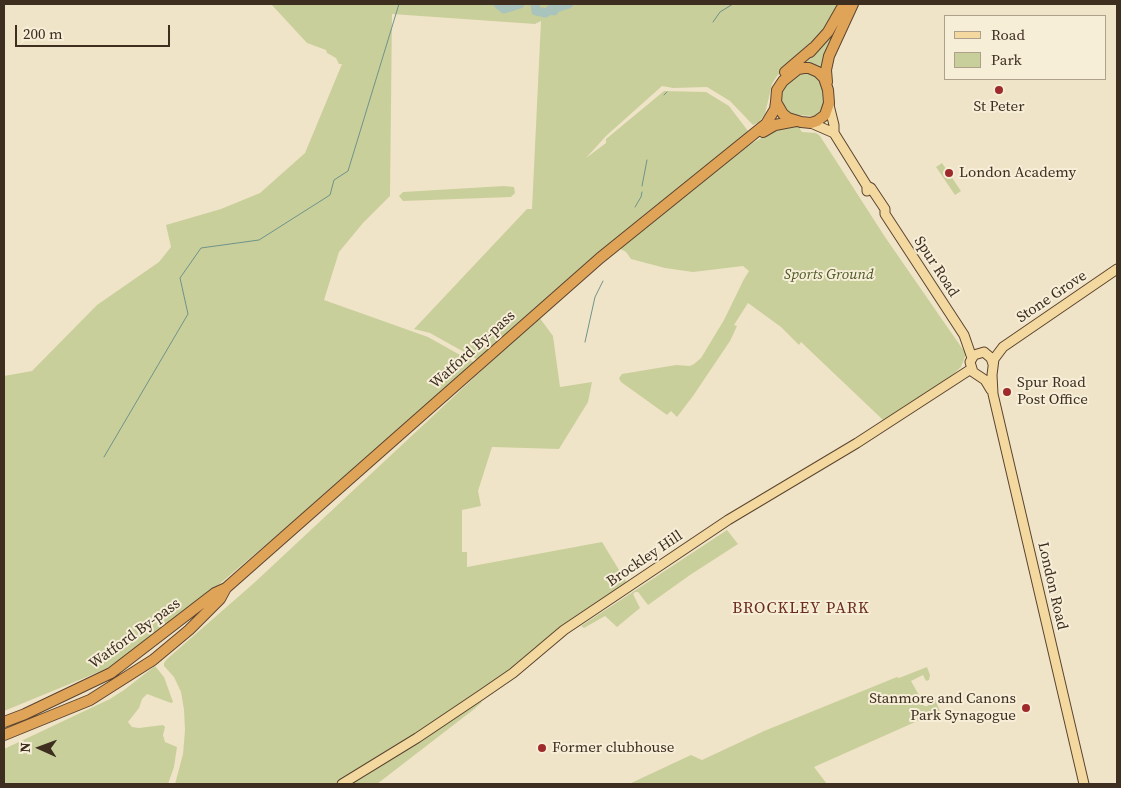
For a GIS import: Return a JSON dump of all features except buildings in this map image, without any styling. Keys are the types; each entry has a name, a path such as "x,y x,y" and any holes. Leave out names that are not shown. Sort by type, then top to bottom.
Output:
{"highway":[{"path":"844,4 828,32 787,76 777,90 776,102 782,114 788,118 811,123 822,118 829,105 826,82 827,63 853,4"},
{"path":"746,141 767,115 773,89 777,81 813,48"},
{"path":"787,76 798,69 809,68 818,72 826,82"},
{"name":"Watford By-pass","path":"4,722 111,674 215,594 226,588 600,258 766,124 771,118 776,102"},
{"name":"Watford By-pass","path":"746,141 775,125 797,121"},
{"name":"Watford By-pass","path":"4,735 90,700 153,660 220,599 226,588"},
{"path":"4,715 99,680"}],"main road":[{"name":"Spur Road","path":"829,105 834,133 867,186 871,188 885,209 886,214 964,336 976,349 983,352"},
{"path":"811,123 834,133"},
{"name":"Stone Grove","path":"993,366 995,356 1003,347 1117,269"},
{"name":"Spur Road","path":"964,336 972,358"},
{"name":"Stone Grove","path":"983,352 1003,347"},
{"path":"983,352 991,358 993,366 986,375 979,375 971,369 970,362 972,358 977,353 983,352"},
{"name":"London Road","path":"993,366 993,394 1084,784"},
{"name":"Brockley Hill","path":"342,784 417,738 481,695 512,673 564,630 728,520 856,443 971,369"},
{"name":"London Road","path":"979,375 987,383 993,394"}],"green space":[{"path":"271,4 844,4 834,23 777,76 772,84 765,114 759,122 753,125 730,101 707,87 673,88 662,86 606,136 586,158 606,143 606,139 664,91 706,92 729,106 748,131 719,159 606,246 478,360 473,357 470,360 475,363 315,503 144,648 106,669 4,711 4,376 32,371 97,305 159,262 171,247 166,225 221,209 260,193 305,153 342,64 339,64 336,58 327,53 326,50 307,43","holes":["392,14 535,24 541,21 532,209 527,209 414,329 430,333 464,352 462,356 428,337 324,300 339,252 363,223 390,196"]},
{"path":"837,25 822,70 804,62"},
{"path":"799,71 810,71 821,79 825,102 824,108 815,116 794,115 782,103 781,89"},
{"name":"Sports Ground","path":"801,124 800,129 802,132 816,133 820,136 885,237 966,354 961,367 947,380 883,420 801,342 799,345 781,327 748,303 734,325 737,326 730,341 693,396 677,417 671,411 667,415 621,382 619,378 622,374 694,364 701,358 724,320 749,271 743,266 693,272 665,268 631,259 626,252 619,248 746,147 773,131"},
{"path":"942,163 961,191 955,195 936,167"},
{"path":"514,187 515,193 511,197 403,201 399,196 403,192"},
{"path":"539,317 553,336 560,387 592,382 588,402 559,449 492,447 478,491 481,506 462,510 462,552 467,552 467,567 602,542 627,583 508,672 422,730 334,784 175,784 183,754 184,710 181,692 174,677 164,666 167,659 254,583"},
{"path":"727,530 738,544 648,605 638,592 635,592 633,594 640,608 617,627 605,616 584,628 581,626"},
{"path":"155,666 164,677 173,702 171,703 147,694 128,722 132,727 139,728 163,725 165,727 163,735 165,742 177,747 174,767 168,784 4,784 4,749 110,699"},
{"path":"927,667 930,675 929,680 926,681 923,675 911,681 920,697 924,696 926,701 923,704 924,706 928,706 928,702 935,699 940,711 814,767 827,784 629,784 691,755 702,760 764,731 897,677 899,678"},
{"path":"480,701 482,702 473,710 377,784 349,784"}],"waterway":[{"path":"104,457 188,314 180,278 201,248 259,240 330,195 334,180 348,171 399,4"},
{"path":"498,4 504,9 520,4"},
{"path":"535,4 536,11 546,13 551,9 554,11 556,8 569,4"},
{"path":"713,22 720,12 733,4"},
{"path":"664,95 667,92"},
{"path":"642,186 647,160"},
{"path":"635,207 642,192"},
{"path":"585,342 595,297 603,281"}],"place":[{"name":"St Peter","path":"999,90"},
{"name":"London Academy","path":"949,173"},
{"name":"Spur Road Post Office","path":"1007,392"},
{"name":"Stanmore and Canons Park Synagogue","path":"1026,708"},
{"name":"Former clubhouse","path":"542,748"}],"district":[{"name":"BROCKLEY PARK","path":"801,609"}]}
